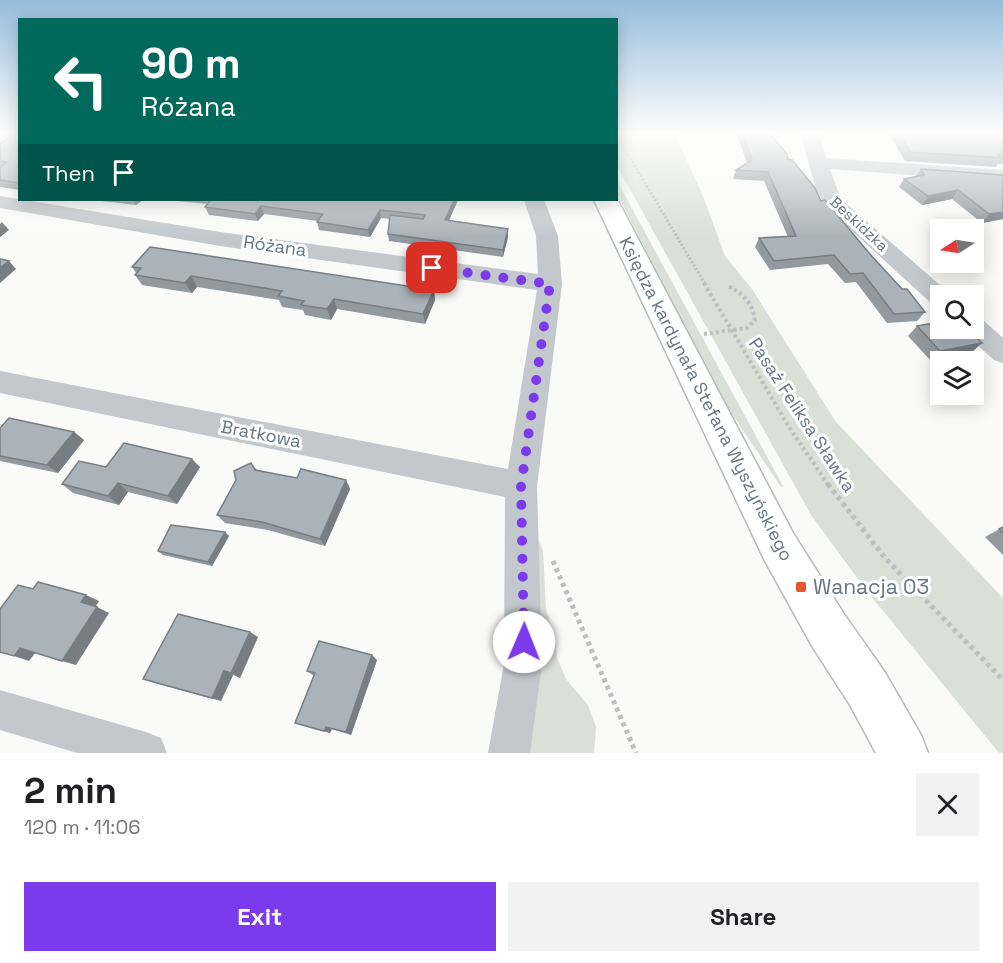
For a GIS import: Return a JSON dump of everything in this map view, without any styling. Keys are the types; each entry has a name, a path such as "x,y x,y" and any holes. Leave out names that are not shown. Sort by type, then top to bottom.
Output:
{"main road":[{"name":"Księdza kardynała Stefana Wyszyńskiego","path":"606,201 779,547 828,630 867,688 903,753"},
{"name":"Księdza kardynała Stefana Wyszyńskiego","path":"867,688 928,753"}],"street":[{"name":"Beskidzka","path":"819,167 824,189 833,203 930,289"},
{"path":"866,167 1003,176"},
{"path":"508,753 523,664 521,486 550,284 547,236 534,201"},
{"name":"Różana","path":"0,202 219,239 550,284"},
{"path":"984,336 1003,353"},
{"name":"Bratkowa","path":"0,382 521,486"},
{"path":"0,710 146,753"}],"path":[{"name":"Pasaż Feliksa Sławka","path":"636,167 789,427 831,489 885,558 1003,680"},
{"path":"704,334 747,328 755,320 754,306 746,296 728,286"},
{"path":"548,550 636,753"}],"shaded area":[{"path":"618,167 690,167 725,256 752,289 836,422 1003,598 1003,753 999,753 866,590 811,515"},
{"path":"618,183 783,486 781,487 724,402 618,196"},
{"path":"531,522 543,551 546,609 556,644 557,658 566,679 588,705 596,727 594,753 522,753"}],"building":[{"path":"18,167 18,183 0,180 0,168"},
{"path":"741,167 798,167 815,188 821,201 825,200 869,253 902,289 907,289 925,312 894,314 863,273 850,274 834,255 774,261 759,238 796,236 768,172 736,170"},
{"path":"921,169 1003,175 1003,212 989,214 958,190 928,196 904,179 924,175"},
{"path":"210,201 454,201 445,220 508,229 503,250 388,234 390,215 423,219 425,215 380,210 368,230 317,222 323,214 261,206 255,214 205,207"},
{"path":"150,247 434,290 423,314 334,299 327,309 301,305 304,301 278,296 282,291 191,276 185,283 135,275 141,268 132,267"},
{"path":"0,259 9,261 0,268"},
{"path":"930,324 930,339 978,339 982,343 940,351 917,326"},
{"path":"9,418 74,432 47,465 0,456 0,428"},
{"path":"124,443 192,459 168,496 118,483 108,496 62,484 79,461 106,467"},
{"path":"251,463 255,470 297,478 301,469 346,480 320,539 262,522 217,515 236,480 234,471"},
{"path":"171,525 225,532 208,562 158,551"},
{"path":"38,582 86,595 81,602 97,607 62,661 20,648 14,656 0,652 0,609 18,585 33,589"},
{"path":"178,614 250,632 231,673 224,671 212,698 143,679"},
{"path":"319,641 372,655 346,732 326,727 324,731 295,723 315,673 307,671"}],"place":[{"name":"Wanacja 03","path":"801,587"}],"route":[{"path":"432,268 550,284 521,486 524,642"}]}
